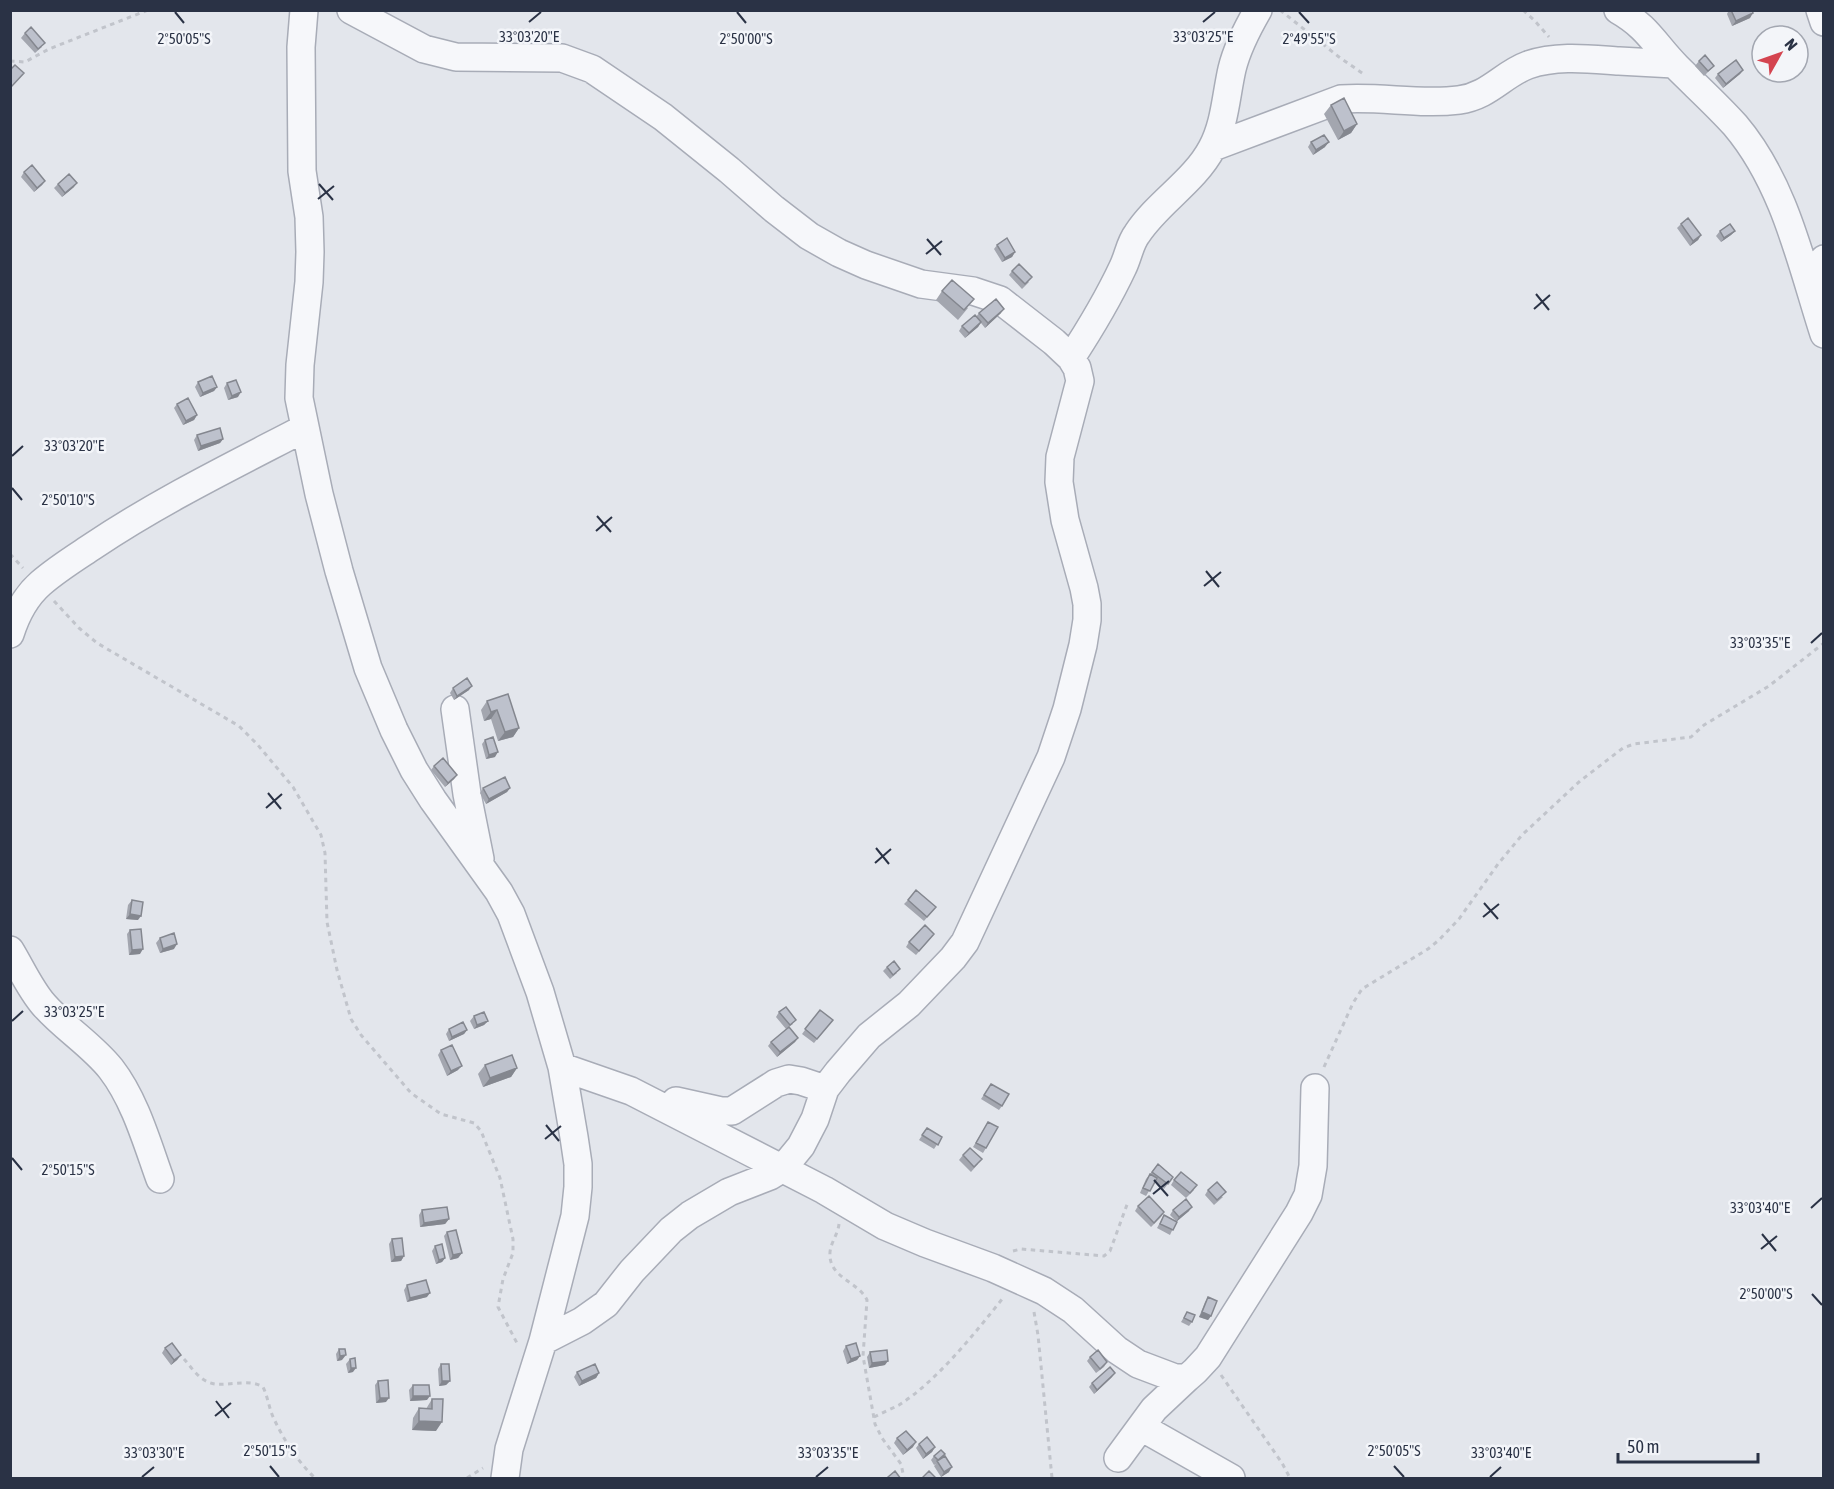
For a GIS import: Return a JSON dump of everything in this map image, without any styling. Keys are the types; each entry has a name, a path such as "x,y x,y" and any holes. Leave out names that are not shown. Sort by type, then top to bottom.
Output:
{"street":[{"path":"304,10 301,47 302,171 309,217 310,252 299,398 319,494 368,668 394,730 414,770 433,800 499,892 511,914 540,992 562,1067 576,1155 577,1203 543,1341 508,1449 506,1479"},
{"path":"351,10 424,49 456,57 562,58 592,69 663,117 774,209 809,236 838,253 921,284 974,291 994,298 1009,307 1071,358 1077,368 1080,381 1060,457 1059,482 1065,520 1084,588 1087,620 1083,645 1064,719 1051,757 965,942 953,958 909,1004 869,1036 838,1072 825,1089 801,1146 783,1168 770,1176 729,1192 690,1215 671,1230 606,1304 582,1321 543,1341"},
{"path":"1071,358 1103,307 1136,235 1151,216 1193,174 1213,147 1220,130 1232,68 1258,10"},
{"path":"1618,10 1646,30 1674,64 1735,126 1754,153 1771,182 1789,223 1824,334"},
{"path":"1820,10 1824,22"},
{"path":"1213,147 1341,99 1461,100 1492,87 1527,65 1550,59 1674,64"},
{"path":"1815,305 1824,259"},
{"path":"10,634 26,601 39,584 60,568 125,524 305,428"},
{"path":"455,710 467,794 482,869"},
{"path":"10,950 45,1007 99,1056 121,1083 160,1179"},
{"path":"562,1067 631,1091 721,1111 732,1111 776,1083 789,1079 825,1089"},
{"path":"1118,1458 1148,1418 1208,1357 1299,1213 1308,1196 1313,1166 1315,1088"},
{"path":"631,1091 783,1168 885,1226 1044,1291 1073,1310 1127,1361 1135,1373 1148,1418 1232,1479"},
{"path":"1117,1350 1138,1364 1165,1375 1187,1378"}],"path":[{"path":"10,61 25,62 49,49 148,10"},
{"path":"1280,10 1371,80 1390,99"},
{"path":"1523,10 1565,58"},
{"path":"39,584 79,628 97,643 239,726 293,787 321,835 325,853 327,922 337,970 351,1019 367,1043 411,1093 441,1114 479,1126 482,1131 500,1178 513,1239 513,1253 503,1279 498,1307 532,1374"},
{"path":"1315,1088 1353,1003 1362,989 1428,950 1439,940 1459,919 1498,864 1522,835 1580,781 1623,748 1634,744 1691,737 1704,725 1768,686 1824,643"},
{"path":"874,1417 898,1405 928,1382 987,1318 1011,1277 1014,1250 1104,1256 1110,1251 1128,1202"},
{"path":"839,1221 838,1232 830,1248 830,1256 834,1269 842,1278 864,1293 867,1300 863,1356 875,1424 901,1464 904,1479"},
{"path":"1011,1277 1036,1318 1052,1479"},
{"path":"1208,1357 1282,1463 1290,1479"},
{"path":"184,1359 210,1384 244,1383 258,1384 263,1387 273,1418 302,1465 315,1479"}],"building":[{"path":"1731,10 1752,10 1753,13 1736,21"},
{"path":"31,27 45,43 38,49 25,33"},
{"path":"1705,55 1714,66 1708,71 1699,61"},
{"path":"1736,60 1743,70 1726,84 1718,74"},
{"path":"15,65 24,73 12,86 10,70"},
{"path":"1344,98 1357,124 1344,131 1331,105"},
{"path":"1324,135 1329,142 1316,150 1311,142"},
{"path":"32,165 45,181 37,188 24,172"},
{"path":"69,174 77,183 65,193 58,184"},
{"path":"1688,218 1701,235 1693,241 1681,224"},
{"path":"1730,224 1735,231 1724,238 1720,231"},
{"path":"1007,238 1015,252 1005,258 997,245"},
{"path":"1019,264 1032,277 1025,284 1012,271"},
{"path":"952,280 974,299 964,310 942,291"},
{"path":"996,299 1004,309 988,323 979,313"},
{"path":"975,315 981,322 969,333 962,326"},
{"path":"212,376 217,387 203,393 198,382"},
{"path":"236,380 241,392 232,396 227,383"},
{"path":"188,398 197,415 186,421 177,404"},
{"path":"220,428 223,439 201,446 197,435"},
{"path":"467,678 472,686 457,696 453,688"},
{"path":"508,694 519,728 505,732 497,710 491,712 487,701"},
{"path":"493,737 498,752 489,755 485,740"},
{"path":"443,758 457,775 448,783 434,766"},
{"path":"505,777 510,788 489,799 483,788"},
{"path":"916,890 936,907 927,917 908,900"},
{"path":"132,900 143,902 141,916 130,914"},
{"path":"925,925 934,934 919,951 909,942"},
{"path":"141,929 143,949 132,950 130,930"},
{"path":"174,933 177,944 163,949 160,938"},
{"path":"894,961 900,969 893,975 887,967"},
{"path":"786,1007 796,1020 790,1025 779,1012"},
{"path":"820,1010 833,1020 817,1039 805,1029"},
{"path":"484,1012 488,1021 477,1025 474,1016"},
{"path":"463,1022 467,1030 452,1037 449,1029"},
{"path":"789,1027 798,1038 780,1052 771,1042"},
{"path":"452,1045 462,1066 451,1071 441,1050"},
{"path":"512,1055 517,1068 490,1078 485,1065"},
{"path":"991,1084 1009,1094 1002,1106 984,1095"},
{"path":"988,1122 998,1127 986,1148 976,1143"},
{"path":"927,1128 942,1137 938,1145 922,1135"},
{"path":"970,1148 982,1159 974,1167 963,1155"},
{"path":"1158,1164 1173,1177 1168,1184 1152,1172"},
{"path":"1181,1172 1197,1185 1190,1193 1174,1180"},
{"path":"1150,1174 1157,1178 1150,1191 1143,1188"},
{"path":"1217,1182 1226,1192 1217,1200 1208,1190"},
{"path":"1149,1196 1164,1212 1154,1223 1138,1206"},
{"path":"1186,1199 1192,1207 1179,1217 1173,1210"},
{"path":"447,1207 449,1219 424,1223 422,1210"},
{"path":"1164,1215 1177,1222 1173,1230 1160,1224"},
{"path":"456,1230 462,1253 453,1255 447,1232"},
{"path":"402,1238 404,1256 395,1257 392,1239"},
{"path":"442,1244 445,1258 439,1260 435,1246"},
{"path":"426,1280 430,1293 410,1298 407,1285"},
{"path":"1208,1297 1217,1301 1211,1316 1202,1312"},
{"path":"1187,1312 1195,1315 1192,1322 1184,1318"},
{"path":"172,1343 181,1355 174,1360 165,1348"},
{"path":"856,1343 860,1356 851,1359 846,1346"},
{"path":"339,1349 345,1349 346,1355 340,1356"},
{"path":"887,1350 888,1361 872,1363 870,1352"},
{"path":"1098,1350 1107,1362 1100,1369 1090,1357"},
{"path":"355,1358 356,1368 351,1368 350,1359"},
{"path":"441,1364 449,1364 450,1381 442,1381"},
{"path":"595,1364 599,1373 582,1381 577,1372"},
{"path":"1110,1367 1115,1373 1097,1390 1092,1383"},
{"path":"388,1380 389,1398 380,1398 378,1381"},
{"path":"413,1385 429,1385 430,1396 413,1396"},
{"path":"432,1399 443,1399 442,1422 419,1421 419,1408 432,1409"},
{"path":"906,1431 916,1442 907,1450 897,1438"},
{"path":"927,1437 935,1447 926,1454 919,1444"},
{"path":"941,1450 945,1454 938,1460 934,1456"},
{"path":"945,1456 952,1467 944,1472 937,1461"},
{"path":"895,1471 901,1479 888,1477"},
{"path":"929,1471 936,1478 921,1479"}]}
